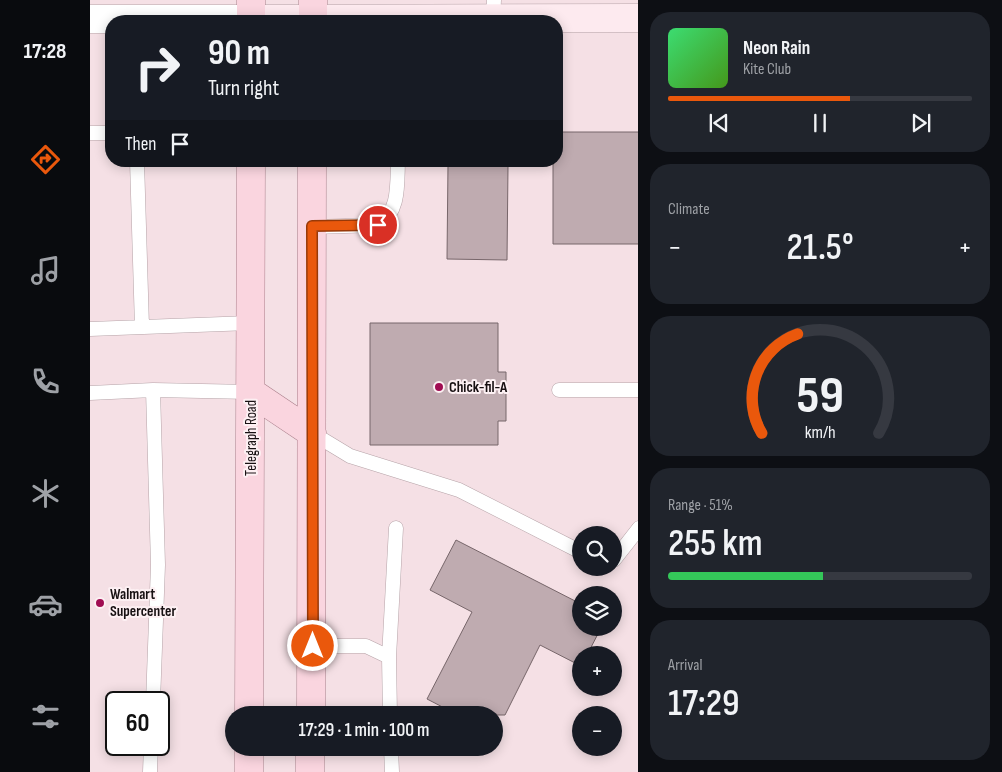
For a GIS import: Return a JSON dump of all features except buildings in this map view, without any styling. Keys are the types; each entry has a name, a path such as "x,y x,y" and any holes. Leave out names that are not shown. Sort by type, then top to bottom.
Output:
{"main road":[{"path":"251,13 505,14 573,9 638,18"},
{"name":"Telegraph Road","path":"249,706 251,167"},
{"path":"311,706 313,646 312,167"},
{"path":"251,392 312,433"},
{"path":"248,772 249,756"},
{"path":"310,756 310,772"}],"street":[{"path":"197,15 251,13"},
{"path":"90,19 105,18"}],"lane":[{"path":"90,133 105,133"},
{"path":"138,167 142,327"},
{"path":"312,226 378,225 385,221 396,200 398,167"},
{"path":"90,329 250,323"},
{"path":"90,393 153,390 251,392"},
{"path":"153,390 158,565 153,691"},
{"path":"559,390 638,390"},
{"path":"312,433 350,456 459,490 572,547"},
{"path":"390,706 389,657 396,528"},
{"path":"622,549 638,528"},
{"path":"313,646 366,646 389,657"},
{"path":"150,772 151,756"},
{"path":"391,756 392,772"}],"place":[{"name":"Chick-fil-A","path":"439,387"},
{"name":"Walmart Supercenter","path":"100,603"}],"route":[{"path":"313,646 312,226 378,225"}]}
